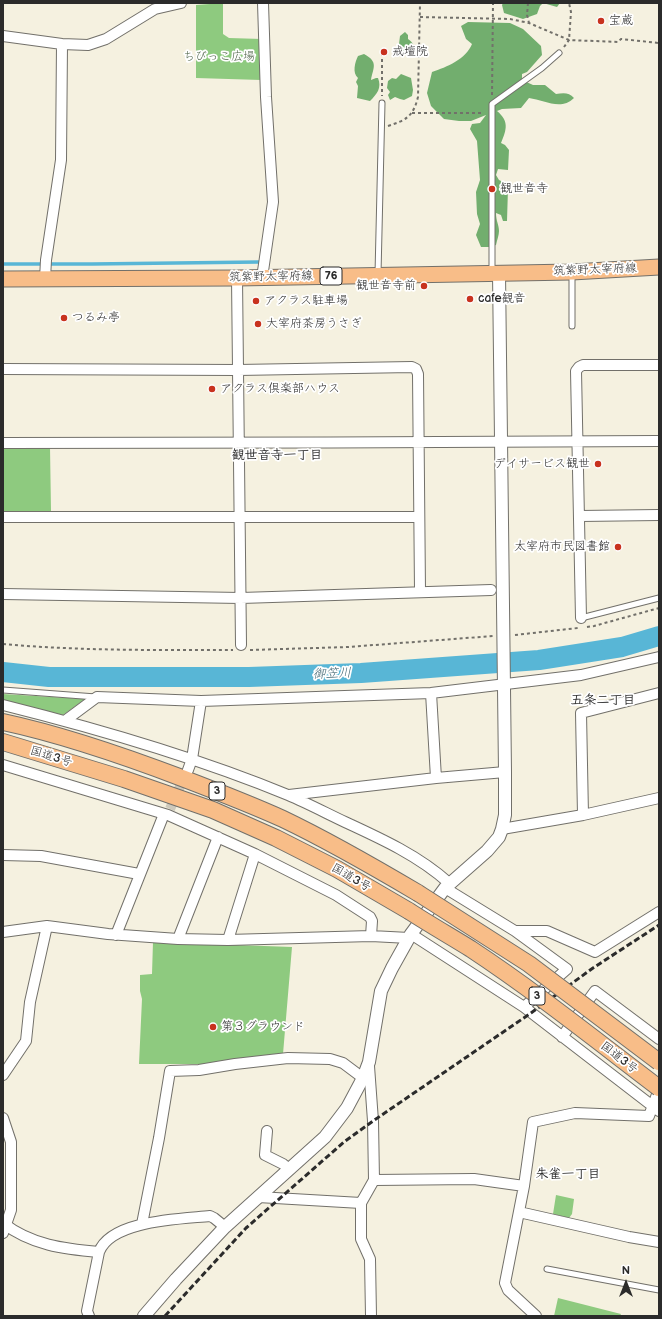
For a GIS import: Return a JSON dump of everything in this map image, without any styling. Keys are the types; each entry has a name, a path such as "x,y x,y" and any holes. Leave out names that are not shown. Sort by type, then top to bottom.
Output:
{"highway":[{"name":"国道3号","path":"3,722 130,758 219,792 283,820 350,854 418,893 529,964 659,1062"},
{"name":"国道3号","path":"3,742 124,779 213,810 276,838 323,862 409,911 471,950 524,986 659,1089"}],"main road":[{"name":"筑紫野太宰府線","path":"3,279 46,269 262,278 572,272 659,268"}],"street":[{"path":"3,36 62,44 88,45 106,39 155,9 181,3"},
{"path":"262,278 273,202 266,97 263,3"},
{"path":"46,269 61,160 62,44"},
{"path":"144,1316 224,1227 324,1137 339,1120 363,1078 369,1062 381,991 388,974 410,936 447,885 490,847 502,829 505,815 506,772 504,590 496,273"},
{"path":"237,278 241,645"},
{"path":"581,618 576,371 583,365 659,365"},
{"path":"3,369 238,370 412,367 416,369 418,374 420,591"},
{"path":"3,443 419,443 659,441"},
{"path":"580,516 659,515"},
{"path":"3,518 419,517"},
{"path":"3,594 241,598 420,591 491,590"},
{"path":"66,720 97,697 201,701 431,693 581,675 659,657"},
{"path":"431,693 436,778"},
{"path":"583,815 581,713 659,693"},
{"path":"188,770 192,759 201,701"},
{"path":"3,705 66,720 192,759 289,795 389,843 437,872 447,885 515,931 567,969 524,1007"},
{"path":"3,765 167,813 255,854 336,895 370,917 372,921 371,936"},
{"path":"289,795 436,778 506,772"},
{"path":"502,829 583,815 659,798"},
{"path":"116,935 139,874 167,813"},
{"path":"178,939 218,837"},
{"path":"228,940 255,854"},
{"path":"3,855 41,856 139,874"},
{"path":"515,931 547,931 595,952 659,912"},
{"path":"3,1075 26,1041 30,1002 47,926"},
{"path":"3,932 47,926 116,935 178,939 228,940 410,936 524,1007 656,1109"},
{"path":"562,1037 595,991 659,1039"},
{"path":"142,1224 159,1138 170,1071 199,1070 288,1058 330,1059 343,1063 363,1078"},
{"path":"369,1062 373,1121 374,1180 361,1203 361,1238 370,1259 371,1316"},
{"path":"536,1316 508,1290 506,1283 524,1186 533,1122 575,1113 650,1116 656,1109 659,1089"},
{"path":"3,1118 10,1142 11,1210 4,1227 35,1242 66,1249 99,1252"},
{"path":"267,1130 265,1156 284,1164 289,1169"},
{"path":"374,1180 474,1179 524,1186"},
{"path":"258,1197 361,1203"},
{"path":"519,1212 629,1237 659,1242"},
{"path":"89,1316 88,1311 99,1252 102,1244 117,1233 142,1224 210,1216 224,1227"}],"lane":[{"path":"496,273 492,104 542,68 559,53"},
{"path":"378,275 382,103"},
{"path":"572,272 572,326"},
{"path":"491,590 504,590"},
{"path":"581,618 659,598"},
{"path":"3,690 97,697"},
{"path":"547,1269 659,1290"}],"path":[{"path":"382,129 404,120 416,107 418,97 420,3"},
{"path":"492,104 493,3"},
{"path":"528,3 527,15 529,23"},
{"path":"569,3 571,12 570,40"},
{"path":"420,17 510,19 529,23 570,40 618,42 621,39 659,43"},
{"path":"382,53 382,103"},
{"path":"412,113 492,114"}],"green space":[{"name":"ちびっこ広場","path":"223,3 223,34 229,38 262,39 261,80 196,78 196,5"},
{"path":"503,3 543,3 537,14 523,19 504,13"},
{"path":"543,3 560,3 557,7"},
{"path":"468,22 510,23 523,29 541,46 542,55 527,72 522,74 522,80 533,85 545,85 556,94 568,94 574,98 564,104 552,104 529,98 521,108 502,109 497,111 504,118 506,126 505,134 501,143 509,150 508,170 498,169 496,175 499,180 507,184 508,188 507,221 503,221 501,215 496,213 499,234 496,245 489,247 481,247 476,235 480,224 477,214 476,192 480,180 477,141 470,129 472,124 480,123 486,115 471,121 444,119 431,106 427,93 432,72 444,68 461,58 472,44 466,39 461,26"},
{"path":"405,32 408,35 408,39 413,44 413,52 407,50 403,52 402,46 399,44 400,36"},
{"path":"364,54 372,60 374,66 371,80 378,78 379,82 378,91 370,101 357,98 358,86 356,82 358,78 355,73 355,64 358,56"},
{"path":"401,74 411,78 413,90 412,96 404,100 395,97 390,100 388,95 390,92 387,88 388,81 392,78 396,79"},
{"path":"3,447 50,447 51,511 3,511"},
{"path":"3,694 85,699 63,715 3,701"},
{"name":"第３グラウンド","path":"153,942 292,947 283,1054 205,1064 139,1064 142,999 140,991 140,975 152,974"},
{"path":"556,1195 574,1199 572,1214 569,1218 553,1214"},
{"path":"558,1298 621,1314 620,1316 554,1316"}],"waterway":[{"path":"3,264 259,262"},
{"name":"御笠川","path":"3,672 49,677 249,677 361,673 539,660 622,647 659,636"}],"tunnel":[{"path":"170,809 186,773"}],"railway":[{"path":"165,1316 246,1228 344,1142 531,1013 593,968 659,925"}],"place":[{"name":"宝蔵","path":"601,21"},
{"name":"戒壇院","path":"384,52"},
{"name":"観世音寺","path":"492,189"},
{"name":"観世音寺前","path":"424,286"},
{"name":"cafe観音","path":"470,299"},
{"name":"アクラス駐車場","path":"256,301"},
{"name":"つるみ亭","path":"64,318"},
{"name":"大宰府茶房うさぎ","path":"258,324"},
{"name":"アクラス倶楽部ハウス","path":"212,389"},
{"name":"デイサービス観世","path":"598,464"},
{"name":"太宰府市民図書館","path":"618,547"},
{"name":"第３グラウンド","path":"213,1027"}],"district":[{"name":"観世音寺一丁目","path":"277,456"},
{"name":"五条二丁目","path":"603,701"},
{"name":"朱雀一丁目","path":"568,1175"}]}
